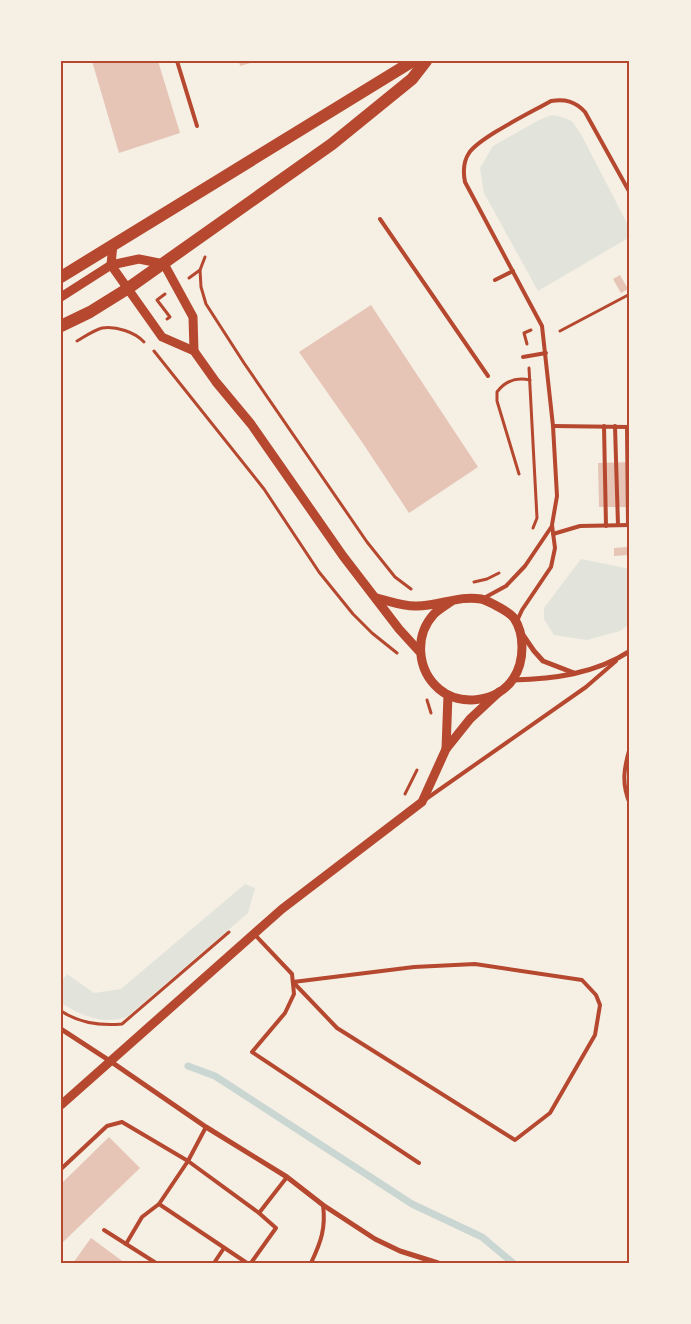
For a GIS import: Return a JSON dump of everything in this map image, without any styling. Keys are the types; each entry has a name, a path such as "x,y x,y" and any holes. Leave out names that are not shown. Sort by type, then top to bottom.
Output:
{"main road":[{"path":"61,277 413,61"},
{"path":"61,326 90,312 127,289 332,144 412,79 426,61"}],"street":[{"path":"113,244 111,265 162,337 194,351 216,382 251,424 343,556 398,629 419,651 427,675 438,688 448,695 465,700 483,699 499,692"},
{"path":"61,297 111,265 138,259 164,264 193,317 194,351"},
{"path":"376,598 416,607 465,598 482,599 504,610 514,618 522,634 543,661 575,673"},
{"path":"419,651 424,629 434,614 452,601"},
{"path":"61,1105 254,933 290,903 422,802 446,749 470,719 512,680 520,664 522,634"},
{"path":"512,680 547,679 575,673 620,658 630,651"},
{"path":"446,749 448,695"},
{"path":"61,1029 206,1127 286,1177 323,1205 375,1239 400,1251 438,1263"}],"lane":[{"path":"177,61 196,126"},
{"path":"516,624 522,610 551,567 556,548 552,526 558,496 546,353 542,326 465,182 464,162 468,154 481,142 551,101 568,101 585,112 630,193"},
{"path":"380,219 488,376"},
{"path":"495,280 513,272"},
{"path":"525,357 546,353"},
{"path":"553,426 629,427 629,525 580,526 553,534"},
{"path":"604,426 606,526"},
{"path":"615,426 618,525"},
{"path":"482,599 506,586 524,566 552,526"},
{"path":"422,802 586,687 620,658"},
{"path":"630,747 623,770 630,804"},
{"path":"254,933 292,974 294,994 285,1013 252,1052 419,1163"},
{"path":"475,964 582,980 596,995 600,1005 596,1035 550,1113 515,1140 337,1028 293,982 414,967 475,964"},
{"path":"61,1169 107,1126 122,1122 188,1161 259,1213 276,1228 251,1263"},
{"path":"126,1244 142,1217 161,1202 188,1161 206,1127"},
{"path":"259,1213 286,1177"},
{"path":"161,1202 159,1204 247,1263"},
{"path":"311,1263 318,1250 325,1223 323,1205"},
{"path":"104,1230 156,1263"},
{"path":"214,1263 224,1248"}],"path":[{"path":"200,270 201,287 206,304 244,363 367,542 395,577 416,593"},
{"path":"560,331 630,294"},
{"path":"77,341 101,328 108,328 125,330 145,343"},
{"path":"524,333 525,357 530,380 537,518 532,531"},
{"path":"150,348 264,489 319,572 353,614 372,633 400,654"},
{"path":"519,474 496,392 502,385 513,380 520,378 530,380"},
{"path":"470,583 487,579 506,569"},
{"path":"423,692 432,715"},
{"path":"399,799 405,794 421,762"},
{"path":"61,1011 73,1019 110,1025 122,1024 232,930"}],"shaded area":[{"path":"552,115 572,121 582,136 630,229 630,237 538,291 484,193 480,168 493,146 539,120"},
{"path":"581,559 630,569 630,624 620,631 587,640 554,635 544,619 544,608"},
{"path":"245,884 255,888 248,913 127,1017 101,1020 77,1012 61,1003 61,982 67,974 94,993 121,989"}],"building":[{"path":"92,61 158,61 180,133 119,153"},
{"path":"239,61 254,61 254,62 240,66"},
{"path":"620,275 628,289 621,293 613,279"},
{"path":"371,305 478,467 409,513 299,352"},
{"path":"630,462 630,507 599,507 598,463"},
{"path":"627,547 628,555 614,556 614,548"},
{"path":"109,1137 140,1168 61,1244 61,1184"},
{"path":"91,1238 125,1263 73,1263"}],"waterway":[{"path":"188,1066 215,1076 412,1204 482,1237 513,1263"}]}
